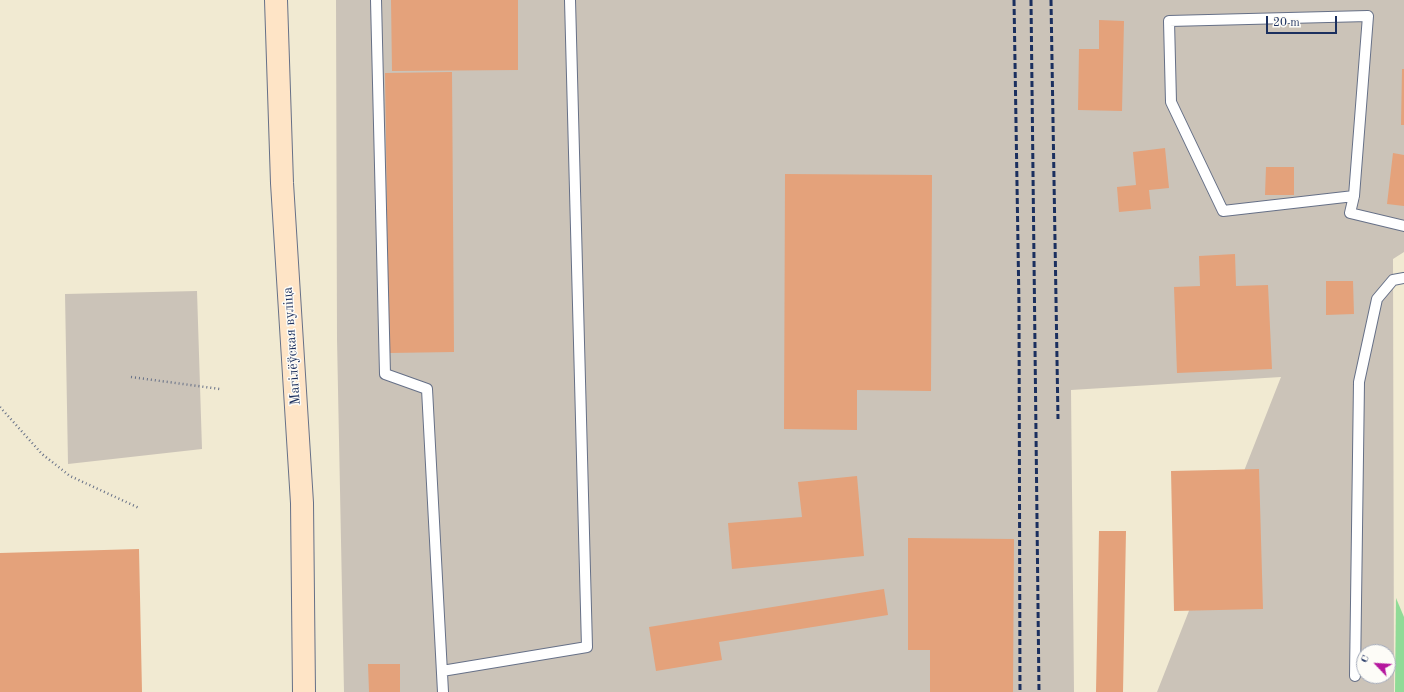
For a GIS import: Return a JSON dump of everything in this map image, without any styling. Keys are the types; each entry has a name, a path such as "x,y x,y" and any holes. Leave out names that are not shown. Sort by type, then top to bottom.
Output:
{"street":[{"name":"Магілёўская вуліца","path":"276,0 282,183 302,503 304,692"}],"lane":[{"path":"376,0 385,374 427,389 443,692"},
{"path":"442,671 587,647 570,0"},
{"path":"1354,196 1223,211 1171,102 1169,21 1368,16 1354,196 1350,213 1404,226"},
{"path":"1355,676 1358,382 1376,299 1393,280 1404,278"}],"path":[{"path":"131,377 220,389"},
{"path":"0,406 42,454 70,476 139,508"}],"shaded area":[{"path":"336,0 1404,0 1404,252 1393,259 1394,644 1356,644 1356,684 1394,684 1394,692 1157,692 1281,377 1071,390 1074,692 344,692 337,339"},
{"path":"197,291 202,449 68,464 65,294"}],"green space":[{"path":"1396,598 1404,617 1404,692 1395,692"}],"building":[{"path":"391,0 518,0 518,70 392,71"},
{"path":"1099,20 1124,21 1122,111 1078,110 1079,49 1099,49"},
{"path":"1402,69 1404,69 1404,125 1401,125"},
{"path":"452,72 454,352 389,353 385,73"},
{"path":"1165,148 1169,188 1149,190 1151,209 1119,212 1117,187 1136,185 1133,152"},
{"path":"1393,153 1404,155 1404,206 1387,204"},
{"path":"1266,167 1294,167 1294,195 1265,195"},
{"path":"785,174 932,175 931,391 857,390 857,430 784,429"},
{"path":"1235,254 1236,286 1268,285 1272,369 1177,373 1174,287 1200,286 1199,256"},
{"path":"1326,281 1353,281 1354,314 1326,315"},
{"path":"1259,469 1263,609 1174,611 1171,471"},
{"path":"857,476 864,556 732,569 728,523 802,517 798,482"},
{"path":"1099,531 1126,531 1123,692 1096,692"},
{"path":"908,538 1014,539 1013,692 930,692 930,650 908,650"},
{"path":"139,549 142,692 0,692 0,553"},
{"path":"884,589 888,615 719,642 722,660 656,671 649,627"},
{"path":"368,664 400,664 400,692 369,692"}],"railway":[{"path":"1014,0 1019,306 1020,692"},
{"path":"1031,0 1039,692"},
{"path":"1051,0 1058,419"}]}
